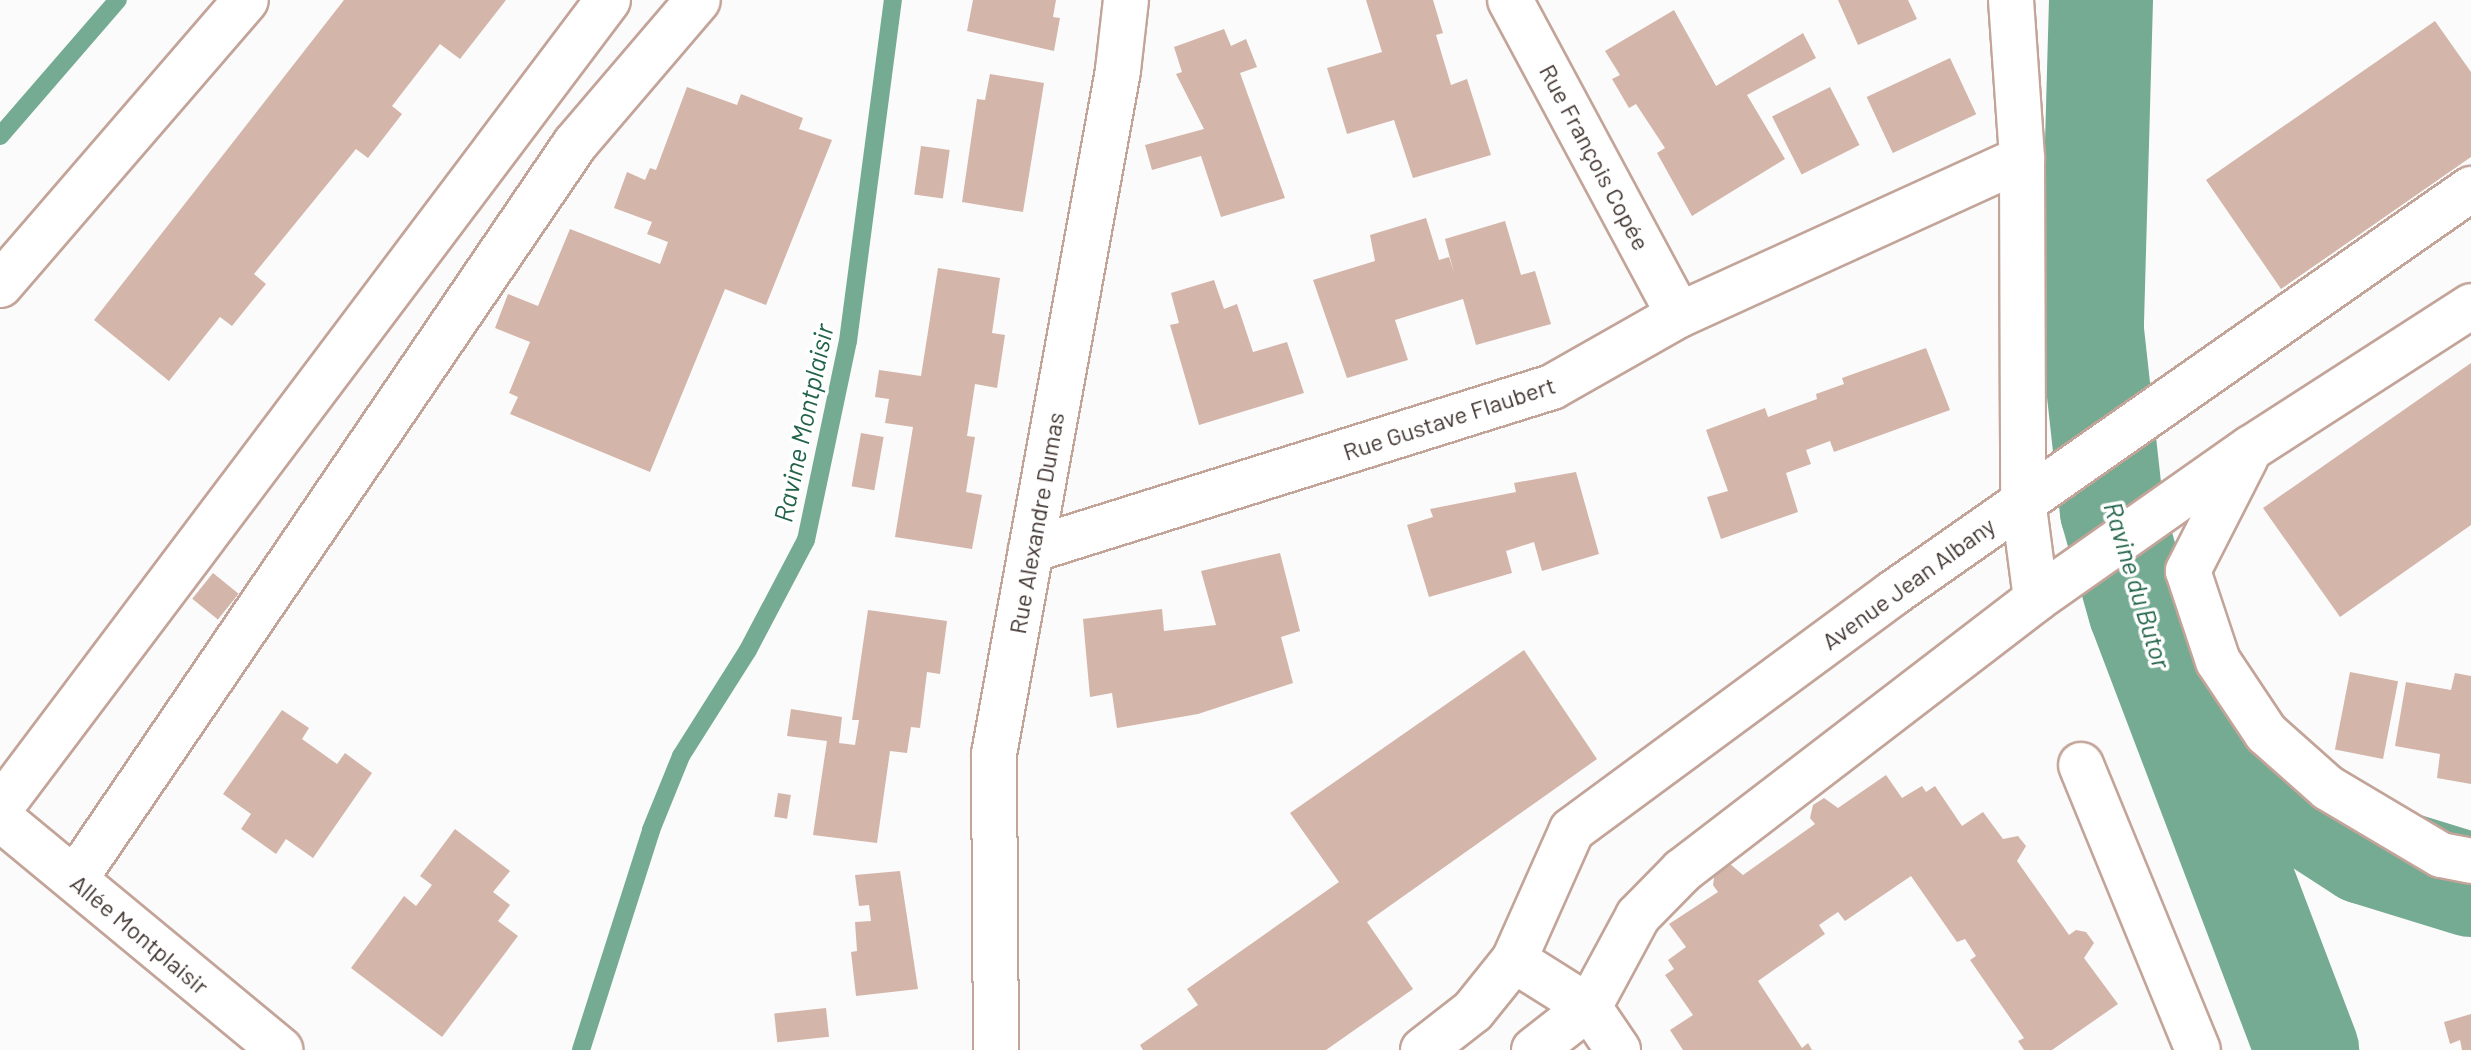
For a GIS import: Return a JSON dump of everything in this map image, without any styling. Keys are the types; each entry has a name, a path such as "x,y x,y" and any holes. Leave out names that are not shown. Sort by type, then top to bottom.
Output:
{"street":[{"path":"0,285 246,0"},
{"path":"0,808 608,0"},
{"path":"75,879 575,144 698,0"},
{"name":"Rue Alexandre Dumas","path":"996,1050 994,754 1118,70 1126,0"},
{"name":"Rue François Copée","path":"1510,0 1679,315"},
{"path":"2011,1 2022,159 2035,493 2050,590"},
{"name":"Rue Gustave Flaubert","path":"1031,550 1552,387 1679,315 2022,159"},
{"name":"Avenue Jean Albany","path":"1423,1050 1473,1011 1514,960 1572,830 2160,402 2471,189"},
{"path":"1534,1050 1589,1007 1638,916 1682,871 2050,590 2182,500 2251,448 2471,306"},
{"path":"2251,448 2188,571 2218,661 2266,733 2328,788 2441,855 2471,861"},
{"path":"2081,765 2198,1050"},
{"name":"Allée Montplaisir","path":"0,818 280,1050"},
{"path":"1514,960 1589,1007 1618,1050"}],"building":[{"path":"344,0 506,0 460,59 440,44 392,106 402,114 368,158 356,149 254,274 266,284 232,326 220,317 169,381 94,320"},
{"path":"973,0 1056,0 1053,17 1060,18 1054,51 967,31"},
{"path":"1366,0 1433,0 1443,33 1436,35 1451,85 1467,79 1491,155 1413,178 1394,120 1347,134 1327,68 1382,52"},
{"path":"1838,0 1908,0 1917,19 1858,45"},
{"path":"1674,10 1716,86 1803,33 1816,58 1747,95 1785,159 1692,216 1657,153 1665,148 1636,104 1629,108 1612,79 1620,75 1605,51"},
{"path":"2435,21 2471,72 2471,157 2281,289 2206,180"},
{"path":"1224,29 1231,46 1246,39 1257,67 1240,73 1285,198 1221,217 1201,156 1152,170 1145,145 1204,129 1176,74 1182,72 1174,47"},
{"path":"1950,58 1976,114 1893,153 1867,97"},
{"path":"990,74 1044,83 1023,212 962,202 977,99 985,100"},
{"path":"687,87 737,105 741,94 803,118 799,129 832,140 766,305 725,289 650,472 510,414 518,397 509,393 530,342 495,328 508,294 538,306 570,229 660,264 668,242 647,234 652,222 614,208 627,172 645,180 650,168 656,170"},
{"path":"1830,87 1860,145 1802,174 1772,117"},
{"path":"921,146 950,150 943,199 914,195"},
{"path":"1426,218 1439,260 1449,257 1454,273 1445,239 1505,221 1521,275 1535,271 1551,324 1476,345 1463,299 1395,320 1408,360 1347,378 1313,280 1375,261 1370,235"},
{"path":"938,268 1000,278 992,333 1005,335 997,388 975,384 967,436 975,437 966,492 982,495 972,549 895,537 913,427 885,423 889,399 875,397 879,370 921,376"},
{"path":"1214,280 1224,309 1237,304 1253,352 1287,342 1304,393 1199,425 1170,325 1179,323 1171,293"},
{"path":"1926,348 1950,410 1834,452 1830,441 1806,450 1811,464 1786,473 1798,512 1721,539 1707,497 1728,491 1706,430 1765,408 1768,417 1817,399 1816,394 1844,384 1842,378"},
{"path":"2471,363 2471,525 2340,617 2263,508"},
{"path":"861,433 884,437 874,490 852,486"},
{"path":"1576,472 1599,554 1542,571 1534,542 1506,551 1512,573 1429,597 1407,525 1433,517 1430,509 1516,492 1514,483"},
{"path":"1280,553 1300,631 1281,637 1293,683 1198,714 1117,728 1112,693 1090,697 1083,619 1162,609 1164,631 1216,625 1201,571"},
{"path":"213,573 239,594 218,619 192,599"},
{"path":"868,610 947,621 940,674 927,672 920,728 911,727 907,753 890,751 877,843 813,835 827,741 787,736 791,709 842,717 839,743 855,745 859,720 852,720"},
{"path":"1524,650 1597,759 1367,922 1413,989 1326,1050 1143,1050 1140,1045 1198,1005 1187,989 1339,882 1290,813"},
{"path":"2350,672 2398,681 2383,759 2335,750"},
{"path":"2455,673 2471,676 2471,784 2437,778 2440,754 2395,746 2406,682 2451,690"},
{"path":"282,710 309,728 302,739 337,764 345,753 372,773 313,858 286,839 276,854 241,829 251,814 223,794"},
{"path":"1886,775 1902,798 1922,786 1926,792 1935,786 1962,826 1983,812 2003,839 2018,836 2026,846 2017,861 2069,935 2076,930 2086,932 2094,943 2084,958 2118,1004 2052,1050 2024,1050 2018,1041 2024,1038 1970,960 1976,956 1965,939 1957,942 1911,876 1845,921 1838,912 1819,925 1825,934 1758,981 1802,1048 1808,1043 1812,1050 1683,1050 1670,1030 1693,1015 1665,975 1674,969 1668,960 1686,947 1669,924 1718,892 1713,885 1715,871 1729,863 1743,875 1815,824 1810,818 1813,805 1824,798 1838,808"},
{"path":"778,793 791,795 787,819 774,817"},
{"path":"455,829 510,871 493,892 510,905 498,921 518,936 442,1037 351,968 404,896 416,906 432,885 420,876"},
{"path":"900,871 918,989 856,996 851,952 857,951 855,922 871,921 869,905 859,906 855,875"},
{"path":"826,1008 829,1037 777,1042 774,1013"},
{"path":"2471,1014 2471,1050 2462,1050 2460,1040 2450,1044 2444,1022"}],"waterway":[{"path":"0,136 118,0"},
{"name":"Ravine Montplaisir","path":"581,1050 651,830 681,756 748,650 806,540 848,341 893,0"},
{"name":"Ravine du Butor","path":"2101,0 2092,331 2112,511 2140,610 2307,1050"},
{"path":"2191,704 2219,758 2364,852 2471,885"}]}
